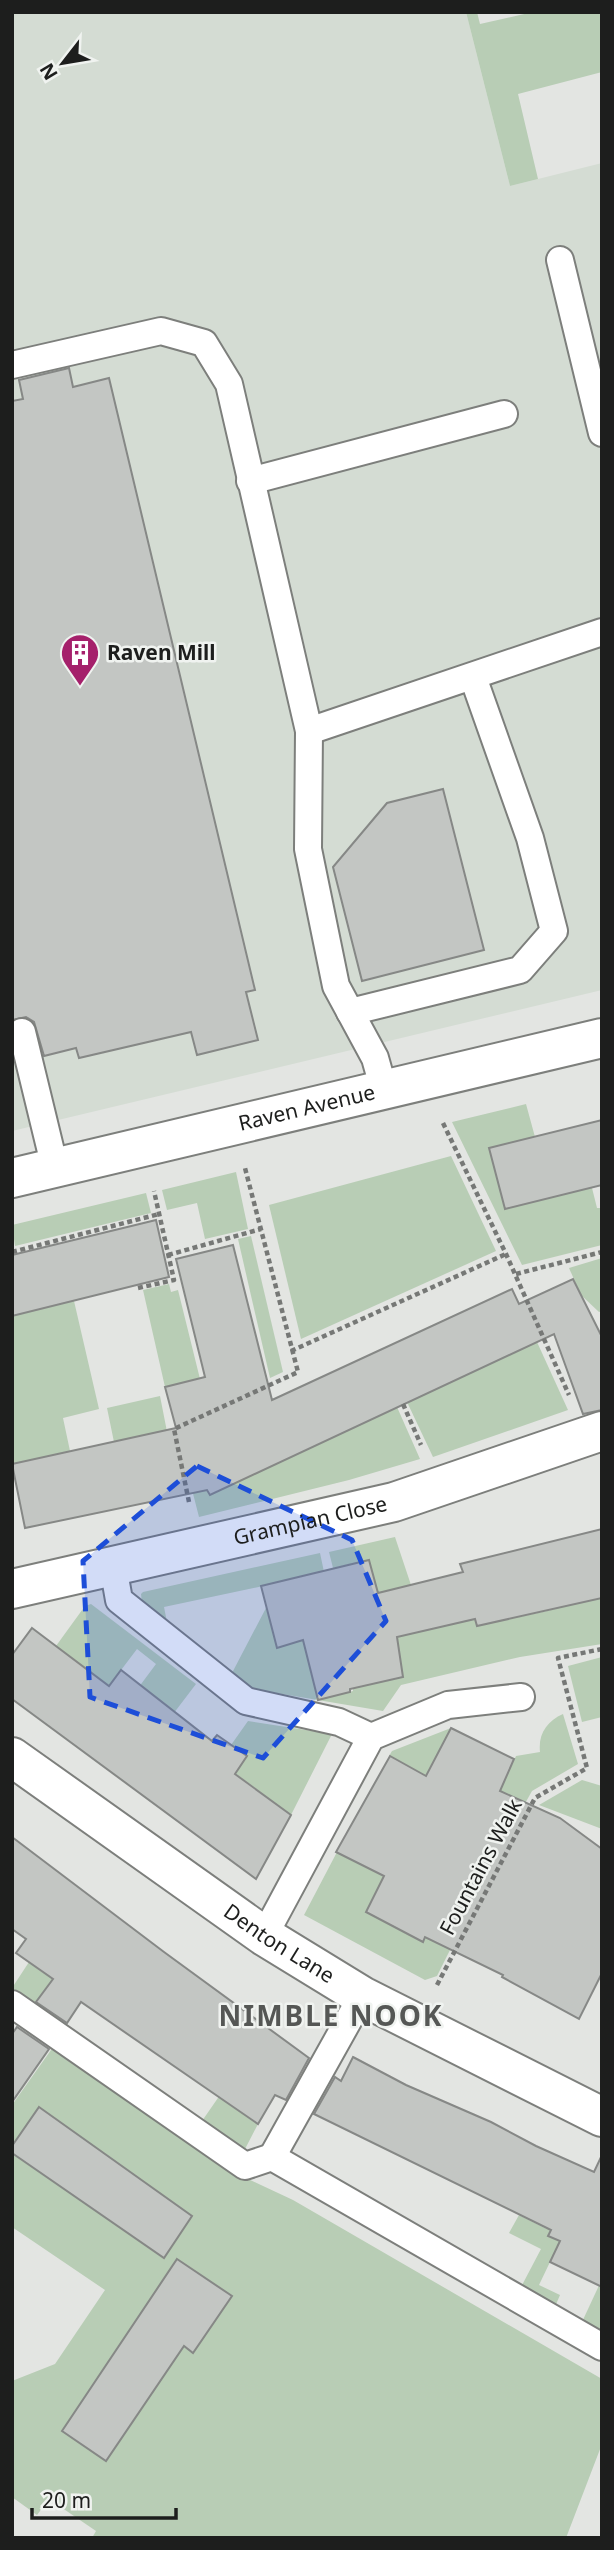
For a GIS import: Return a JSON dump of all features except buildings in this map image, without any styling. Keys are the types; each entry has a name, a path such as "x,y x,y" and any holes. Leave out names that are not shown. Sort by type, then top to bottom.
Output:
{"street":[{"name":"Raven Avenue","path":"12,1178 602,1038"},
{"name":"Grampian Close","path":"12,1589 394,1502 602,1431"},
{"name":"Denton Lane","path":"12,1757 264,1936 362,1996 602,2117"}],"lane":[{"path":"560,260 602,433"},
{"path":"12,365 161,331 204,343 229,384 310,731 308,849 336,986 375,1058 384,1090"},
{"path":"250,481 505,414"},
{"path":"310,731 602,632"},
{"path":"350,1012 520,970 554,931 530,838 473,677"},
{"path":"22,1032 55,1168"},
{"path":"113,1566 119,1600 246,1701 340,1722 371,1737"},
{"path":"264,1936 371,1737 448,1705 521,1697"},
{"path":"12,2004 245,2166 272,2157 362,1996"},
{"path":"272,2157 602,2347"}],"path":[{"path":"443,1123 516,1274 570,1398"},
{"path":"191,1510 174,1429 298,1372 244,1161"},
{"path":"138,1288 174,1280 151,1180"},
{"path":"12,1252 159,1214"},
{"path":"168,1255 261,1229"},
{"path":"516,1274 602,1252"},
{"path":"291,1351 506,1254"},
{"path":"403,1404 424,1452"},
{"name":"Fountains Walk","path":"433,1992 535,1798 587,1768 558,1658 602,1649"}],"highlighted area":[{"path":"197,1466 352,1540 386,1621 263,1758 90,1697 83,1561"}],"shaded area":[{"path":"12,12 466,12 510,186 602,163 602,990 12,1131"}],"green space":[{"path":"466,12 477,12 480,24 533,12 600,12 602,72 518,94 538,179 510,186"},
{"path":"526,1104 535,1137 490,1148 592,1188 597,1208 602,1208 602,1245 522,1265 452,1122"},
{"path":"451,1156 496,1251 301,1339 269,1205"},
{"path":"236,1172 248,1229 205,1239 197,1203 167,1210 162,1190"},
{"path":"146,1193 151,1213 15,1246 12,1225"},
{"path":"251,1236 283,1372 270,1378 238,1239"},
{"path":"602,1258 602,1311 599,1312 581,1295 569,1268"},
{"path":"169,1284 171,1292 178,1290 200,1379 165,1387 143,1290"},
{"path":"74,1301 99,1409 63,1418 70,1451 12,1464 12,1316"},
{"path":"537,1342 568,1410 433,1457 407,1402"},
{"path":"160,1396 171,1452 153,1434 114,1442 107,1408"},
{"path":"397,1407 420,1459 349,1480 199,1517 189,1478 200,1476 210,1495"},
{"path":"395,1537 413,1591 475,1619 477,1626 547,1611 602,1595 602,1644 520,1657 401,1685 383,1711 318,1700 353,1691 353,1688 403,1677 391,1644 369,1560 333,1568 329,1552"},
{"path":"320,1553 327,1586 268,1585 164,1607 168,1627 142,1603 143,1592"},
{"path":"91,1604 196,1684 164,1726 130,1699 156,1664 137,1649 109,1686 56,1646 85,1606"},
{"path":"266,1608 277,1647 303,1640 318,1700 253,1689 232,1673"},
{"path":"602,1657 602,1717 582,1722 568,1666"},
{"path":"563,1714 578,1764 532,1791 523,1807 498,1795 516,1756 540,1752 540,1739 545,1729 552,1720"},
{"path":"248,1721 332,1734 291,1815 235,1773 247,1756 231,1745"},
{"path":"451,1728 428,1773 434,1777 408,1829 363,1805 371,1789 401,1805 418,1772 389,1756 392,1751"},
{"path":"582,1780 602,1786 602,1829 539,1805"},
{"path":"337,1852 370,1869 392,1861 366,1912 422,1942 438,1914 473,1904 437,1976 425,1980 304,1915"},
{"path":"54,1958 68,1968 41,2007 12,1988 29,1962 43,1973"},
{"path":"56,2043 246,2178 293,2200 602,2379 602,2444 566,2538 92,2538 96,2531 49,2499 37,2515 12,2497 12,2381 55,2364 105,2290 12,2227 12,2153 164,2258 192,2216 38,2109 12,2146 12,2105","holes":["204,2277 232,2296 193,2352 184,2346 105,2460 62,2431 165,2280"]},
{"path":"229,2082 239,2110 258,2124 244,2151 202,2121"},
{"path":"573,2173 578,2176 548,2235 560,2241 539,2285 560,2295 554,2309 520,2289 541,2249 509,2233 519,2215 547,2229"},
{"path":"602,2279 602,2333 582,2322"}],"place":[{"name":"Raven Mill","path":"80,687"}],"district":[{"name":"NIMBLE NOOK","path":"331,2016"}]}
